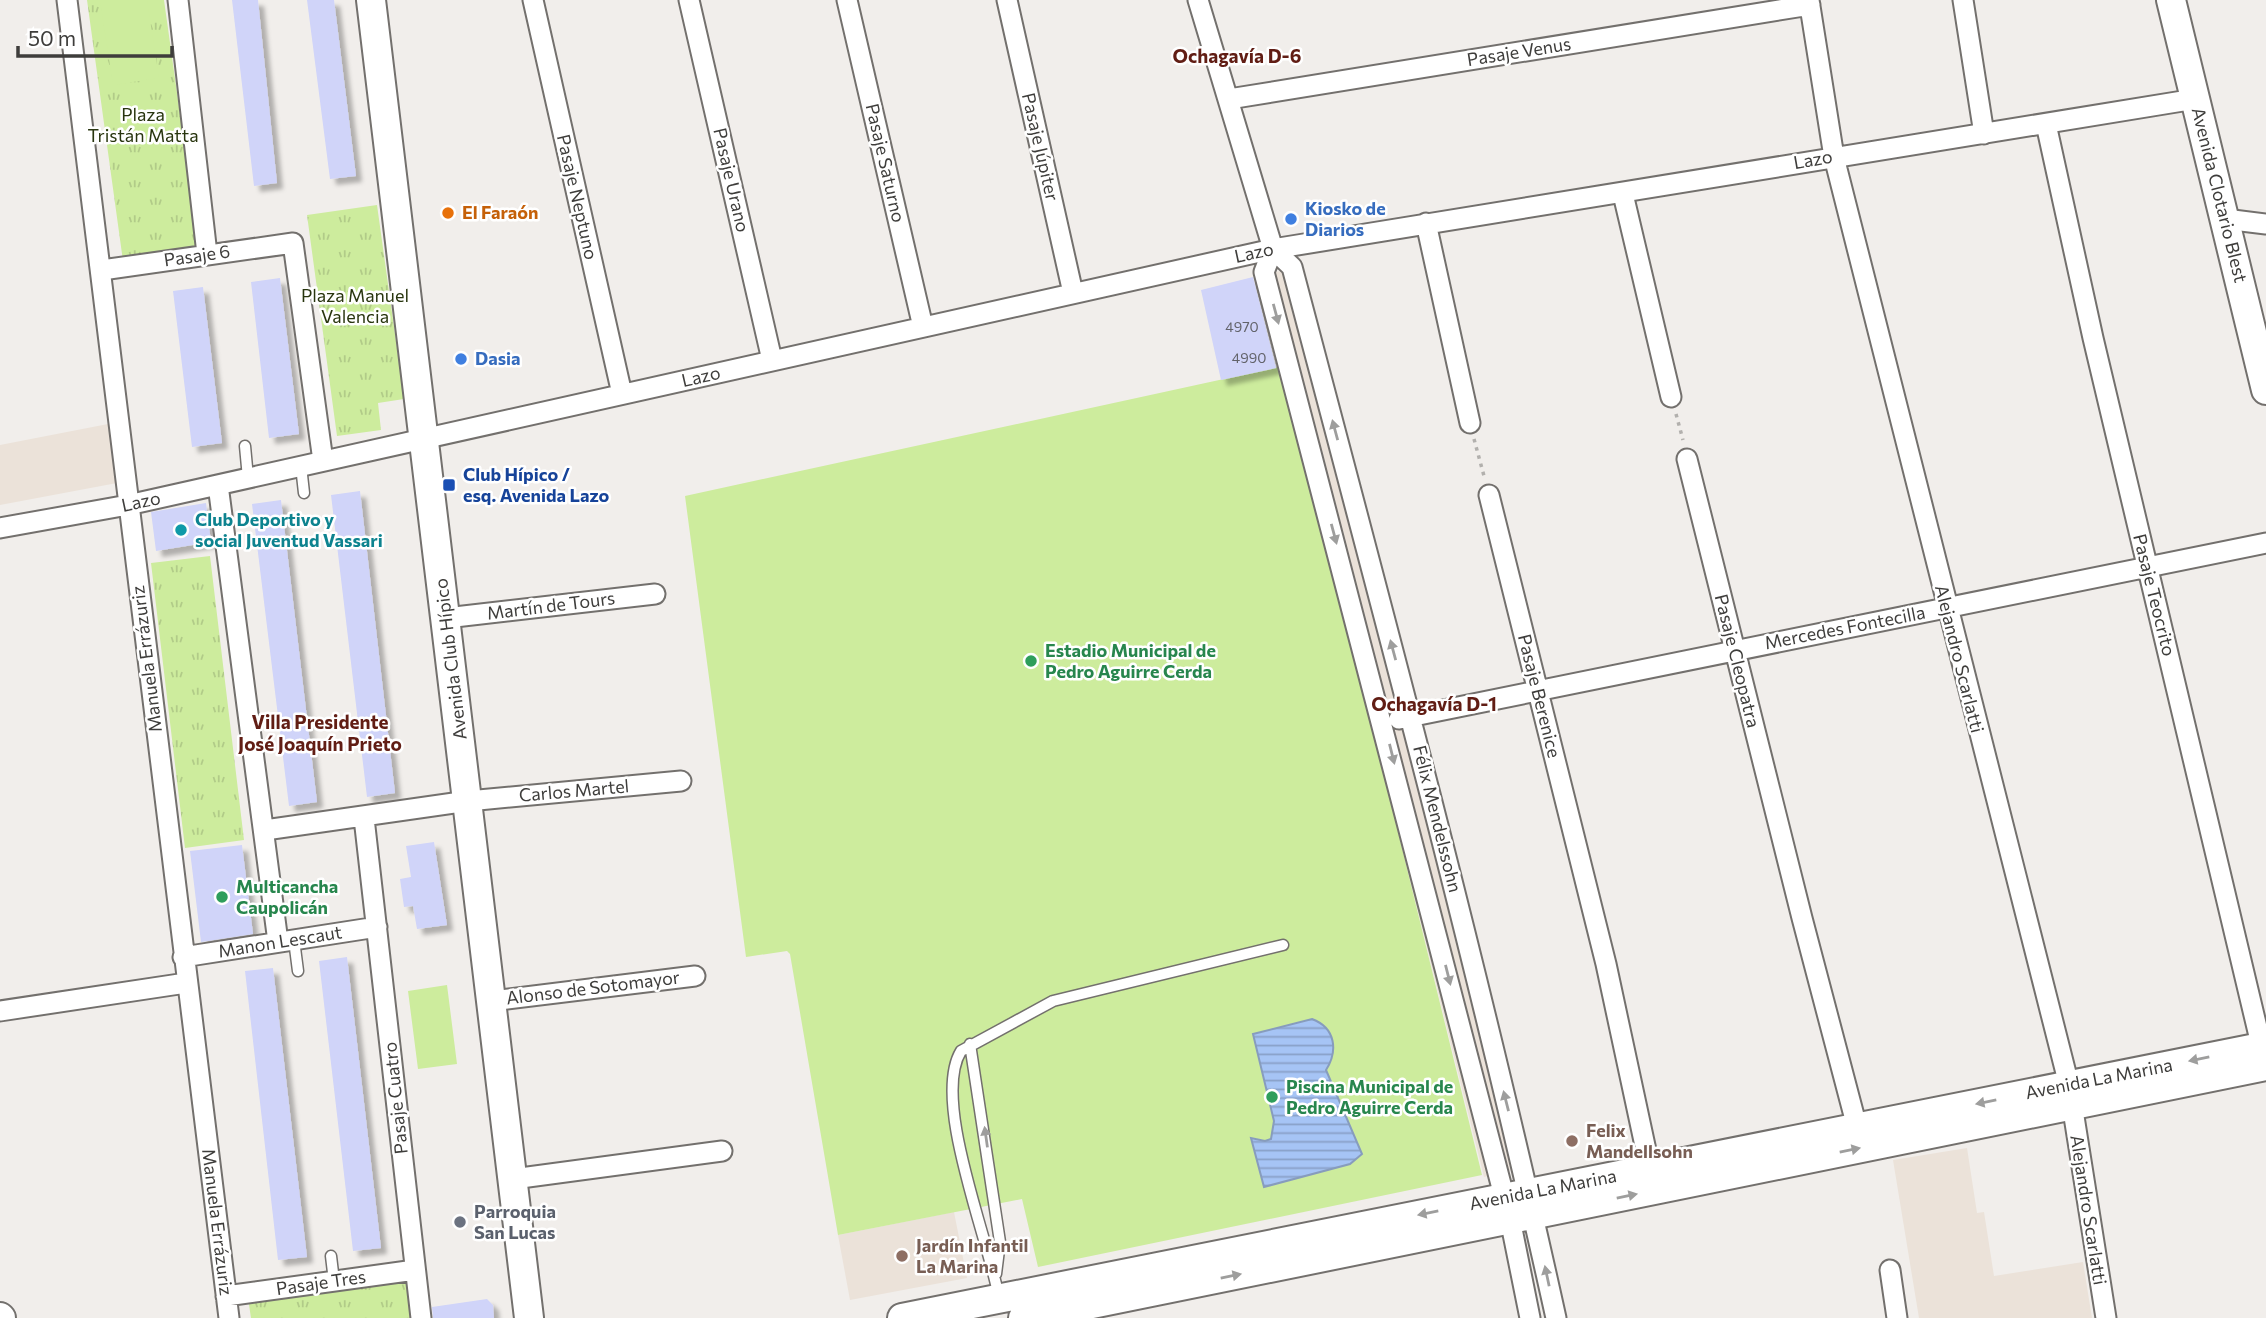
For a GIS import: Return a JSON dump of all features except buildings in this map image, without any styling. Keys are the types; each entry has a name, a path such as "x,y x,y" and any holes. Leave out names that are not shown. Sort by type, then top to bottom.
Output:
{"street":[{"name":"Manuela Errázuriz","path":"66,0 102,270 128,505 229,1318"},
{"path":"178,0 207,254"},
{"name":"Avenida Club Hípico","path":"371,0 529,1318"},
{"name":"Pasaje Neptuno","path":"533,0 622,394"},
{"name":"Pasaje Urano","path":"689,0 772,360"},
{"name":"Pasaje Saturno","path":"847,0 923,327"},
{"name":"Pasaje Júpiter","path":"1007,0 1073,293"},
{"name":"Félix Mendelssohn","path":"1198,0 1273,249 1292,267 1411,716 1519,1206 1530,1318"},
{"path":"1963,0 1984,134"},
{"name":"Avenida Clotario Blest","path":"2171,0 2266,390"},
{"name":"Pasaje Venus","path":"1229,99 1809,3"},
{"name":"Alejandro Scarlatti","path":"1809,3 1834,157 2070,1096 2106,1318"},
{"name":"Lazo","path":"0,528 128,505 1273,249 2195,99"},
{"name":"Pasaje Teocrito","path":"2046,124 2106,394 2265,1056"},
{"path":"1623,194 1671,397"},
{"path":"2225,219 2266,224"},
{"path":"1426,223 1470,422"},
{"name":"Pasaje 6","path":"102,270 293,243 323,461"},
{"name":"Félix Mendelssohn","path":"1273,249 1265,272 1384,723 1519,1206 1556,1318"},
{"name":"Pasaje Cleopatra","path":"1687,459 1857,1127"},
{"path":"218,485 265,830 286,941"},
{"name":"Pasaje Berenice","path":"1489,495 1594,912 1650,1169"},
{"name":"Mercedes Fontecilla","path":"1384,723 2266,543"},
{"name":"Martín de Tours","path":"446,618 656,594"},
{"name":"Carlos Martel","path":"265,830 364,818 468,801 681,781"},
{"name":"Pasaje Cuatro","path":"364,818 421,1318"},
{"name":"Manon Lescaut","path":"183,957 377,927"},
{"name":"Alonso de Sotomayor","path":"492,1001 695,976"},
{"path":"0,1011 186,983"},
{"name":"Avenida La Marina","path":"902,1318 999,1298 1114,1287 2265,1056"},
{"name":"Avenida La Marina","path":"1519,1206 1650,1169 1746,1161 1857,1127 2070,1096"},
{"path":"513,1179 722,1152"},
{"name":"Pasaje Tres","path":"226,1296 415,1270"},
{"path":"1890,1270 1897,1318"},
{"name":"Avenida La Marina","path":"1023,1318 1114,1287"}],"lane":[{"path":"244,446 248,478"},
{"path":"301,466 304,493"},
{"path":"286,941 298,971"},
{"path":"999,1298 984,1247 954,1114 950,1083 954,1063 970,1044 1053,1001 1283,945"},
{"path":"970,1044 1000,1242 999,1298"},
{"path":"331,1256 334,1281"}],"path":[{"path":"1671,397 1687,459"},
{"path":"1470,422 1489,495"}],"shaded area":[{"path":"1290,270 1520,1168 1484,1177 1259,274"},
{"path":"108,424 117,483 0,505 0,445"},
{"path":"1967,1148 1977,1213 1984,1212 1994,1276 2083,1262 2092,1318 1919,1318 1893,1160"},
{"name":"Jardín Infantil La Marina","path":"954,1212 967,1278 850,1300 838,1235"}],"green space":[{"name":"Plaza Tristán Matta","path":"87,0 164,0 199,250 123,261"},
{"path":"100,0 147,0 159,78 113,85"},
{"name":"Plaza Manuel Valencia","path":"377,205 404,399 378,403 381,430 337,436 307,215"},
{"name":"Estadio Municipal de Pedro Aguirre Cerda","path":"1284,366 1482,1175 1038,1267 1022,1199 838,1235 790,954 787,951 746,957 685,496"},
{"path":"210,556 244,840 185,848 151,563"},
{"path":"447,985 457,1064 418,1069 408,991"},
{"path":"408,1277 413,1318 251,1318 248,1298"}],"water":[{"path":"1312,1019 1330,1034 1333,1048 1326,1070 1362,1154 1350,1164 1264,1187 1251,1138 1265,1141 1271,1139 1274,1121 1253,1034"}],"place":[{"name":"El Faraón","path":"448,213"},
{"name":"Kiosko de Diarios","path":"1291,219"},
{"name":"Dasia","path":"461,359"},
{"name":"Club Hípico / esq. Avenida Lazo","path":"449,485"},
{"name":"Club Deportivo y social Juventud Vassari","path":"181,530"},
{"name":"Estadio Municipal de Pedro Aguirre Cerda","path":"1031,661"},
{"name":"Multicancha Caupolicán","path":"222,897"},
{"name":"Piscina Municipal de Pedro Aguirre Cerda","path":"1272,1097"},
{"name":"Felix Mandellsohn","path":"1572,1141"},
{"name":"Parroquia San Lucas","path":"460,1222"},
{"name":"Jardín Infantil La Marina","path":"902,1256"}],"district":[{"name":"Ochagavía D-6","path":"1237,56"},
{"name":"Ochagavía D-1","path":"1434,704"},
{"name":"Villa Presidente José Joaquín Prieto","path":"320,733"}]}
